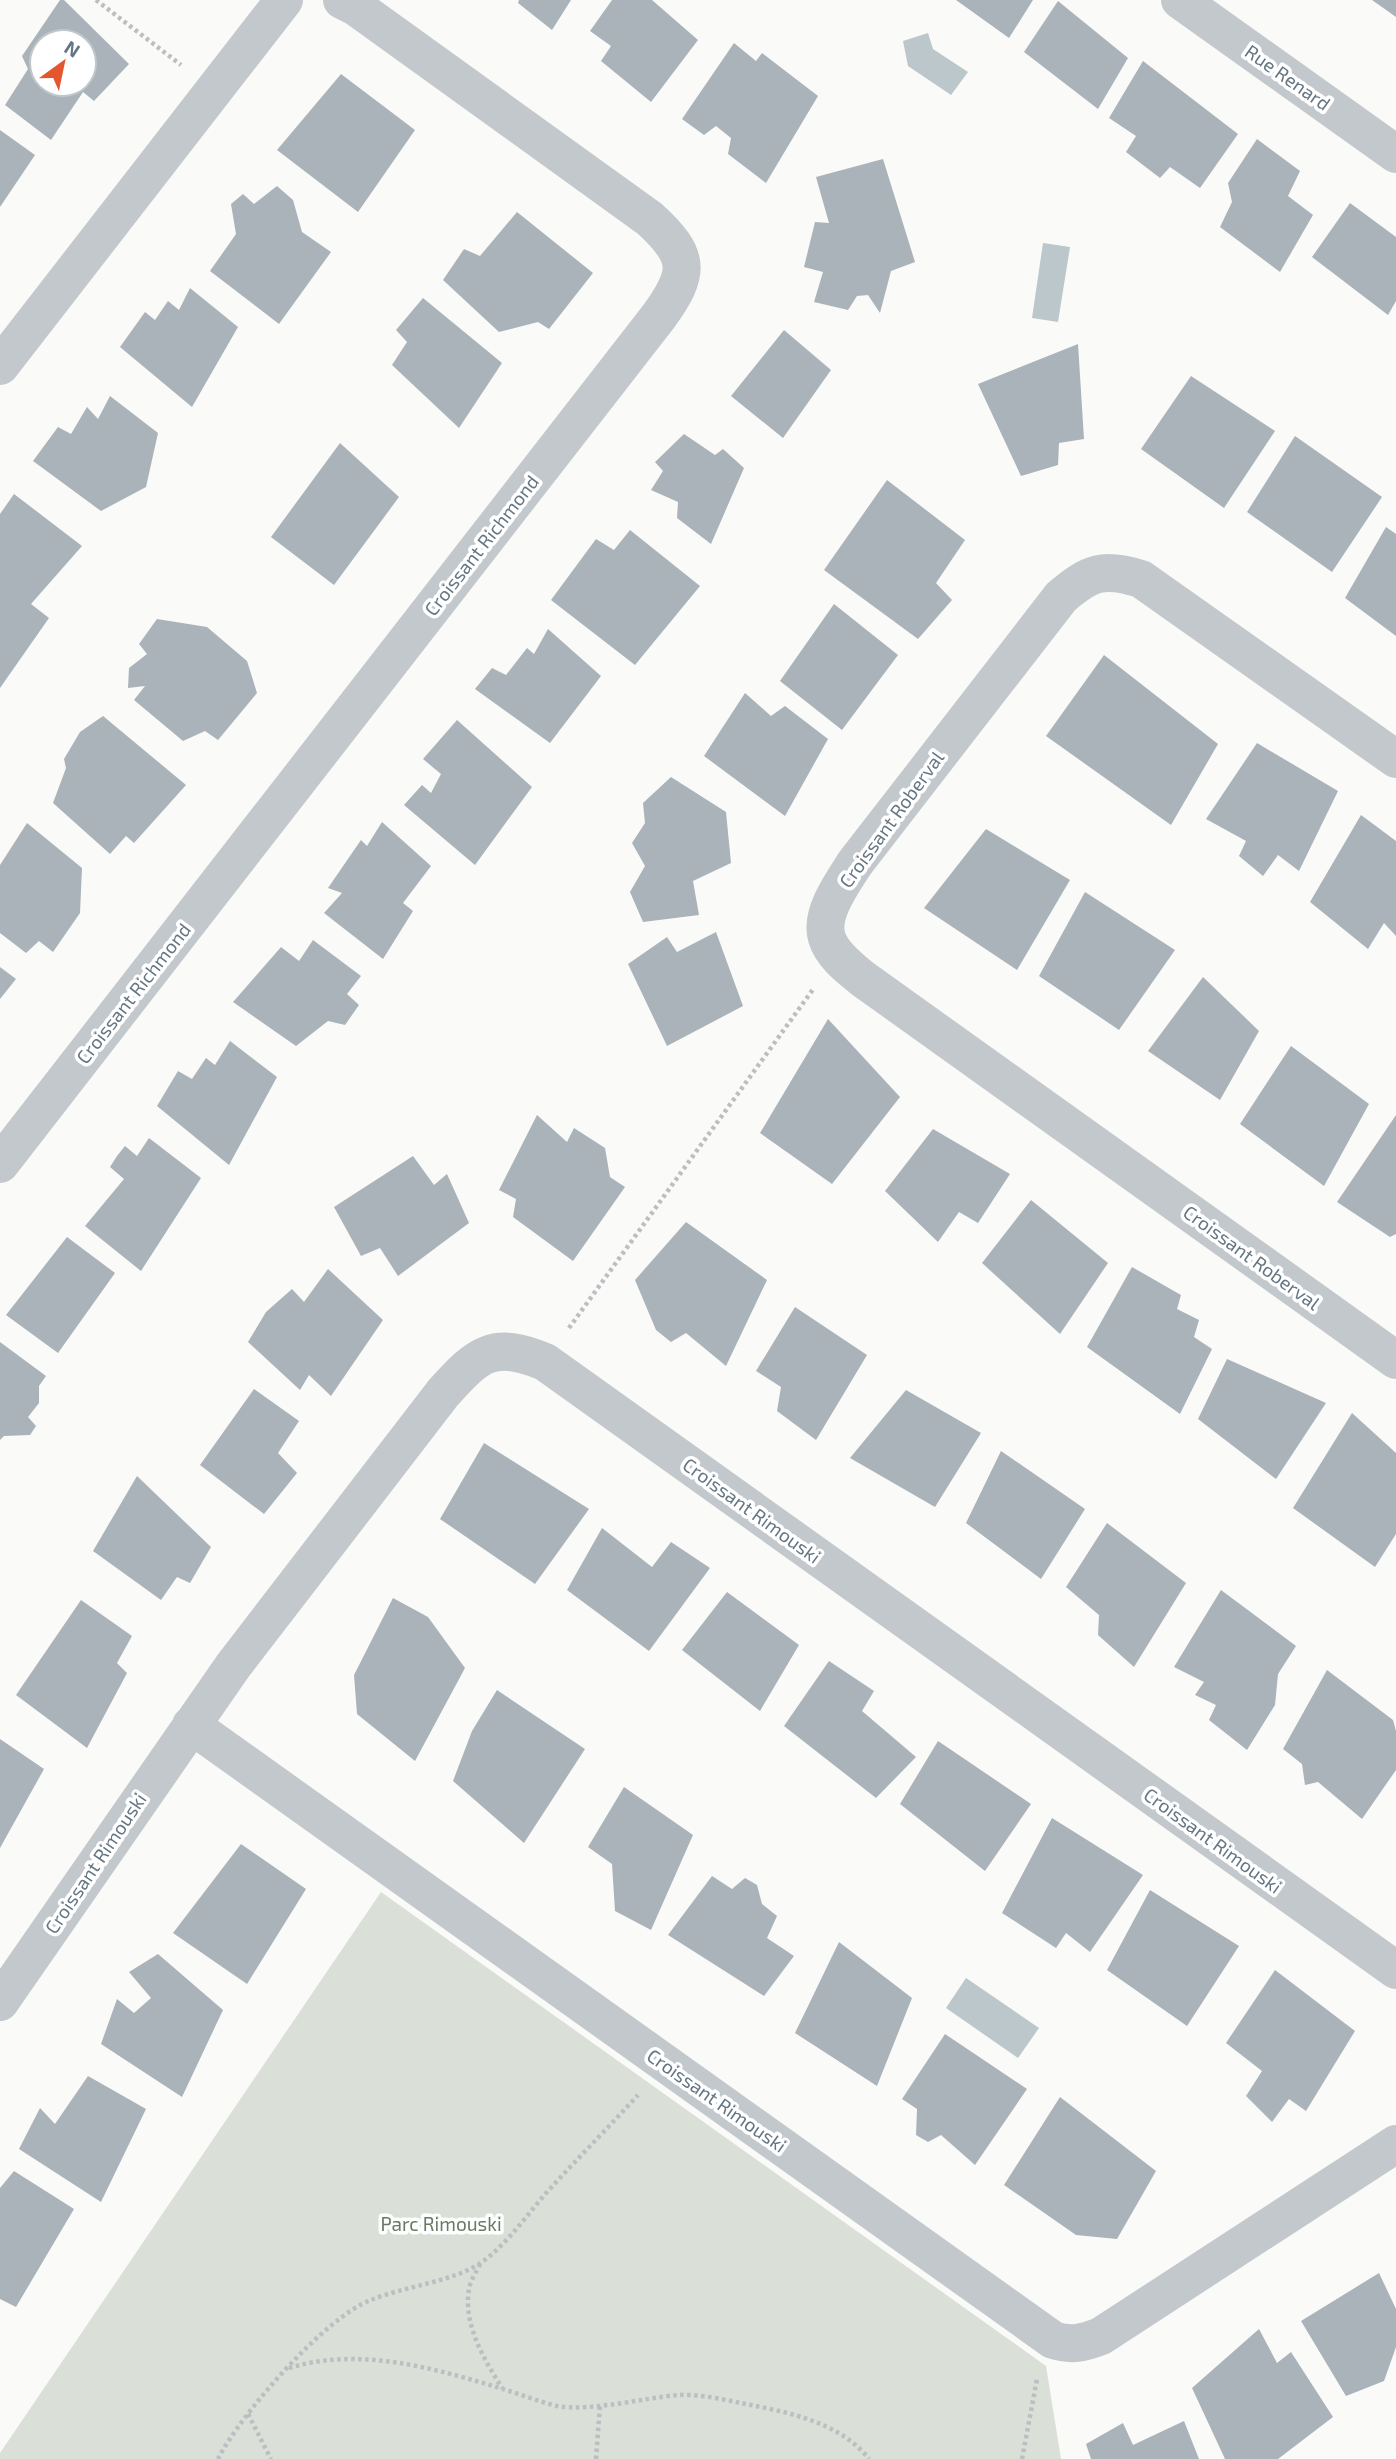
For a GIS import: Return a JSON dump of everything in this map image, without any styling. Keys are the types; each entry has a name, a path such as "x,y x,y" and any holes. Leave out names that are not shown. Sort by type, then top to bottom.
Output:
{"street":[{"path":"0,366 284,0"},
{"name":"Croissant Richmond","path":"0,1164 659,316 679,285 683,267 678,250 669,236 650,219 368,15 342,0"},
{"name":"Rue Renard","path":"1180,0 1396,154"},
{"name":"Croissant Roberval","path":"1396,759 1141,579 1119,572 1098,572 1080,580 1052,607 855,863 838,892 827,920 827,938 838,956 863,979 1396,1360"},
{"name":"Croissant Rimouski","path":"0,2002 260,1629 443,1393 460,1374 480,1358 506,1350 545,1362 1396,1970"},
{"name":"Croissant Rimouski","path":"191,1725 1053,2340 1066,2344 1082,2343 1101,2336 1396,2144"}],"path":[{"path":"96,0 182,66"},
{"path":"566,1332 818,982"},
{"path":"218,2459 248,2414 338,2319 367,2301 454,2275 481,2263 510,2236 641,2091"},
{"path":"481,2263 469,2287 469,2314 477,2343 502,2389"},
{"path":"289,2368 324,2360 370,2359 448,2373 559,2406 600,2405 682,2395 720,2399 780,2410 813,2420 860,2447 869,2459"},
{"path":"1022,2459 1039,2371"},
{"path":"596,2459 600,2405"},
{"path":"248,2414 271,2459"}],"green space":[{"name":"Parc Rimouski","path":"381,1892 1046,2366 1061,2459 0,2459 0,2453"}],"shaded area":[{"path":"928,33 933,49 968,72 951,95 908,66 903,41"},
{"path":"1043,243 1070,247 1058,322 1032,318"},
{"path":"966,1978 1039,2028 1018,2058 946,2008"}],"building":[{"path":"60,0 64,0 92,28 41,28"},
{"path":"519,0 571,0 552,30 518,3"},
{"path":"612,0 652,0 698,40 651,102 601,61 611,46 590,31"},
{"path":"956,0 1033,0 1009,38"},
{"path":"1372,0 1396,0 1396,17"},
{"path":"1058,1 1128,58 1098,109 1024,52"},
{"path":"98,33 129,64 98,97"},
{"path":"734,43 756,61 762,53 818,96 766,183 728,154 731,138 716,126 704,135 682,119"},
{"path":"28,47 28,69 22,56"},
{"path":"1143,61 1238,134 1200,188 1170,167 1160,178 1126,152 1136,136 1109,118"},
{"path":"28,69 28,98 79,98 51,140 5,105"},
{"path":"341,74 415,130 358,212 277,150"},
{"path":"0,130 35,155 0,207"},
{"path":"1257,139 1300,171 1288,196 1313,215 1280,272 1220,227 1232,202 1228,183"},
{"path":"883,159 915,262 891,271 880,313 868,295 857,296 848,310 814,302 823,272 804,267 815,222 829,223 816,177"},
{"path":"277,186 293,200 302,232 331,252 279,324 210,271 236,234 231,204 243,194 254,204"},
{"path":"1350,203 1396,237 1396,301 1388,315 1312,257"},
{"path":"517,212 593,273 549,329 538,322 499,332 443,280 464,249 480,256"},
{"path":"190,288 238,327 192,407 120,347 145,312 155,320 168,301 179,310"},
{"path":"423,298 502,363 459,428 392,365 407,342 396,330"},
{"path":"784,330 831,370 783,438 731,396"},
{"path":"1078,344 1084,439 1059,443 1058,465 1021,476 978,384"},
{"path":"1191,376 1275,431 1224,508 1141,449"},
{"path":"110,396 158,433 146,487 101,511 33,461 58,427 71,434 87,407 98,419"},
{"path":"684,434 715,455 723,449 744,468 711,544 677,518 678,502 651,490 663,471 655,462"},
{"path":"1295,436 1382,497 1332,572 1247,512"},
{"path":"340,443 399,497 334,585 271,537"},
{"path":"887,480 965,540 936,583 952,600 918,639 824,570"},
{"path":"14,494 82,546 31,604 49,618 0,688 0,514"},
{"path":"1386,527 1396,534 1396,636 1345,598"},
{"path":"630,530 700,586 635,665 551,600 596,539 614,550"},
{"path":"834,604 898,655 842,730 780,681"},
{"path":"157,619 207,627 247,661 257,693 218,740 205,731 183,741 134,700 145,686 128,688 129,668 147,654 139,644"},
{"path":"548,629 601,676 550,743 475,689 492,668 506,675 527,648 534,654"},
{"path":"1104,655 1218,744 1171,825 1046,736"},
{"path":"745,693 771,716 785,706 828,739 785,816 704,756"},
{"path":"103,716 186,785 134,843 126,836 110,854 53,803 66,768 64,759 80,732"},
{"path":"457,720 532,787 475,865 404,805 422,785 431,793 441,774 423,759"},
{"path":"1257,743 1338,791 1299,871 1278,855 1263,876 1239,856 1246,841 1206,819"},
{"path":"671,777 726,812 731,863 693,881 699,915 643,922 630,892 645,866 632,843 645,823 643,803"},
{"path":"1361,815 1396,841 1396,936 1384,923 1368,949 1310,902"},
{"path":"382,822 431,866 403,903 413,911 383,959 324,913 342,893 328,888 361,840 367,846"},
{"path":"27,823 82,868 80,913 53,952 39,941 26,953 0,933 0,865"},
{"path":"986,829 1070,880 1017,970 924,908"},
{"path":"1085,892 1175,950 1119,1030 1039,976"},
{"path":"716,932 743,1006 667,1046 628,964 667,937 677,952"},
{"path":"313,940 361,976 347,994 359,1005 345,1025 328,1021 296,1046 233,1002 281,947 299,961"},
{"path":"0,967 16,979 0,999"},
{"path":"1203,977 1259,1031 1220,1100 1148,1051"},
{"path":"828,1019 900,1097 832,1184 760,1133"},
{"path":"230,1041 277,1077 229,1165 157,1106 178,1071 192,1079 206,1058 215,1065"},
{"path":"1291,1046 1369,1104 1324,1186 1240,1124"},
{"path":"537,1115 567,1142 574,1128 605,1148 610,1177 625,1187 573,1261 513,1217 516,1199 499,1190"},
{"path":"1396,1115 1396,1234 1390,1237 1337,1202"},
{"path":"933,1129 1010,1174 978,1223 959,1212 938,1242 885,1191"},
{"path":"149,1138 201,1178 141,1271 85,1226 124,1179 110,1167 117,1156 125,1146 137,1156"},
{"path":"413,1156 434,1185 447,1174 469,1223 398,1276 380,1248 361,1256 334,1207"},
{"path":"1031,1200 1108,1263 1060,1334 982,1263"},
{"path":"686,1222 767,1280 726,1366 686,1333 671,1342 656,1330 635,1280"},
{"path":"67,1237 115,1273 58,1353 6,1315"},
{"path":"1132,1267 1181,1295 1177,1309 1199,1320 1194,1337 1212,1349 1180,1414 1087,1347"},
{"path":"328,1269 383,1320 331,1396 309,1375 300,1390 248,1342 266,1312 292,1289 304,1302"},
{"path":"795,1307 867,1355 816,1440 777,1411 781,1387 756,1371"},
{"path":"0,1342 46,1376 39,1386 39,1403 28,1417 36,1426 30,1435 4,1436 0,1440"},
{"path":"1227,1359 1326,1403 1276,1479 1198,1419"},
{"path":"254,1389 299,1421 278,1453 297,1473 264,1514 200,1465"},
{"path":"906,1390 981,1433 935,1507 850,1458"},
{"path":"1352,1413 1396,1453 1396,1534 1375,1567 1293,1508"},
{"path":"484,1443 589,1509 535,1584 440,1519"},
{"path":"1001,1451 1085,1509 1041,1579 966,1523"},
{"path":"137,1476 211,1547 190,1583 177,1577 161,1600 93,1551"},
{"path":"1107,1523 1186,1583 1134,1667 1098,1635 1099,1615 1066,1587"},
{"path":"602,1528 652,1567 671,1542 710,1568 649,1651 567,1590"},
{"path":"1221,1590 1296,1646 1278,1674 1275,1705 1247,1750 1209,1720 1216,1705 1195,1695 1204,1682 1174,1667"},
{"path":"727,1592 799,1645 760,1711 682,1650"},
{"path":"393,1598 428,1617 465,1668 415,1761 357,1714 354,1675"},
{"path":"81,1600 132,1636 117,1663 127,1673 87,1748 16,1695"},
{"path":"829,1661 874,1691 862,1711 916,1757 876,1798 784,1726"},
{"path":"1327,1670 1393,1720 1396,1731 1396,1770 1362,1819 1318,1782 1305,1785 1302,1764 1283,1749"},
{"path":"497,1690 585,1749 524,1843 453,1781 472,1731"},
{"path":"0,1739 44,1769 0,1848"},
{"path":"938,1741 1031,1804 985,1871 900,1804"},
{"path":"624,1787 693,1835 651,1930 615,1911 612,1864 588,1847"},
{"path":"1052,1818 1143,1875 1090,1952 1066,1933 1056,1948 1002,1913"},
{"path":"241,1844 306,1889 247,1984 173,1933"},
{"path":"712,1876 732,1889 745,1878 757,1885 762,1904 777,1916 767,1938 794,1956 764,1996 668,1935"},
{"path":"1150,1890 1239,1946 1187,2026 1107,1970"},
{"path":"839,1942 912,1998 877,2086 795,2033"},
{"path":"158,1954 223,2010 182,2097 101,2044 117,1999 134,2013 151,1998 129,1972"},
{"path":"1275,1970 1355,2031 1306,2111 1289,2099 1272,2122 1246,2096 1262,2071 1226,2043"},
{"path":"945,2034 1027,2089 975,2165 941,2135 928,2142 916,2135 917,2109 902,2099"},
{"path":"88,2076 146,2109 101,2202 19,2149 40,2108 55,2124"},
{"path":"1060,2097 1156,2171 1117,2239 1076,2235 1004,2185"},
{"path":"14,2171 74,2209 16,2307 0,2299 0,2188"},
{"path":"1379,2273 1396,2309 1396,2347 1384,2381 1346,2396 1301,2321"},
{"path":"1259,2329 1277,2363 1291,2352 1333,2417 1278,2459 1225,2459 1192,2388"},
{"path":"1184,2421 1199,2459 1091,2459 1086,2444 1123,2423 1133,2445"}]}
